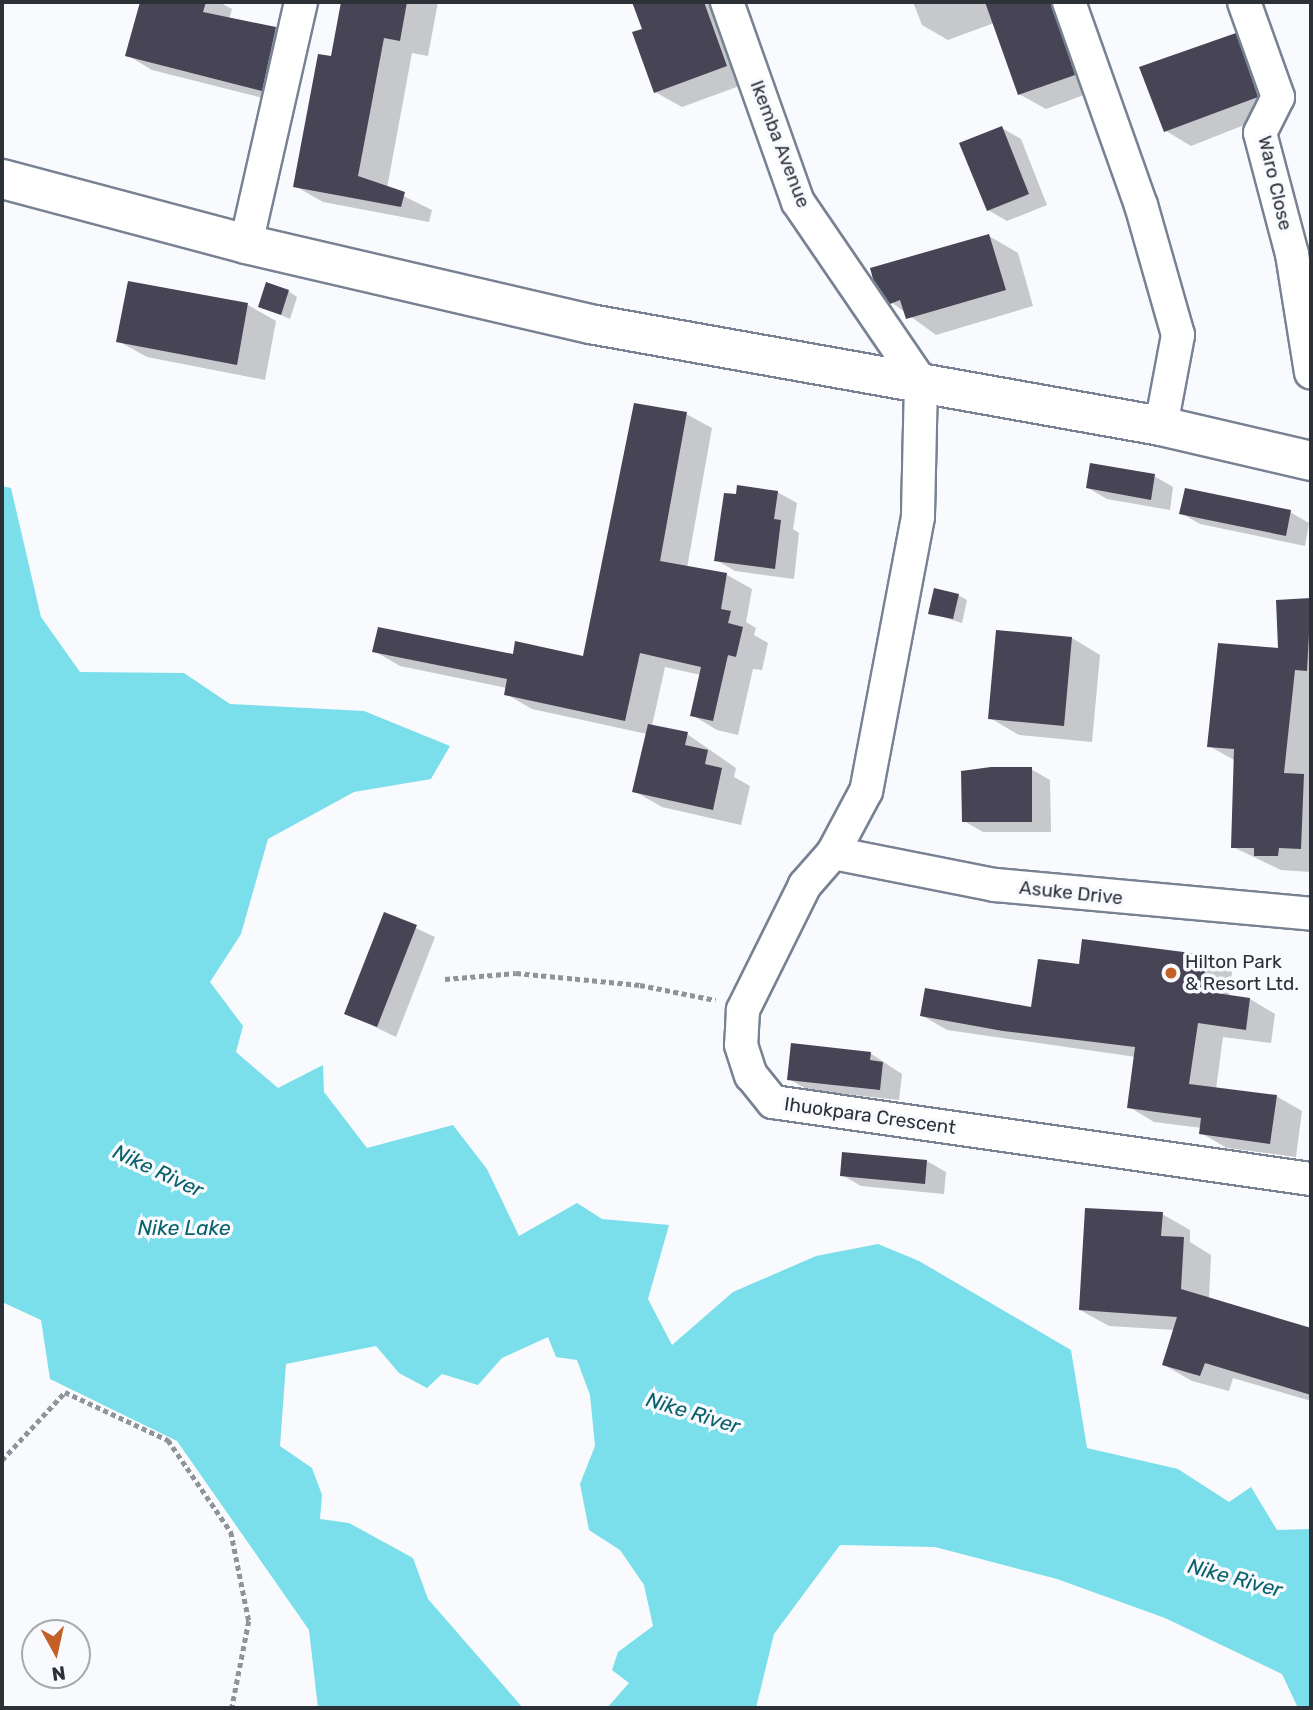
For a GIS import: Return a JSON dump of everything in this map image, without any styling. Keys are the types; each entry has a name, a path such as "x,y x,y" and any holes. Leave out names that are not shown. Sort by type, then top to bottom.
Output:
{"street":[{"path":"246,244 302,2"},
{"name":"Ikemba Avenue","path":"727,2 798,202 921,382"},
{"path":"1069,2 1141,205 1178,335 1161,426"},
{"name":"Waro Close","path":"1244,2 1278,97 1260,133 1292,254 1311,372"},
{"path":"2,179 246,244 590,324 1161,426 1311,461"},
{"name":"Ihuokpara Crescent","path":"921,382 918,517 866,791 833,853 805,885 743,1010 741,1045 751,1075 773,1102 1311,1179"},
{"name":"Asuke Drive","path":"833,853 995,885 1311,914"}],"path":[{"path":"445,979 516,973 640,985 714,999 743,1010"},
{"path":"2,1460 65,1392 168,1440 231,1532 249,1621 232,1708"}],"water":[{"name":"Nike Lake","path":"2,486 11,488 41,617 80,672 184,673 230,704 364,711 450,746 431,779 354,792 268,839 241,934 210,982 243,1026 236,1052 278,1088 323,1065 324,1092 367,1148 453,1125 487,1169 519,1236 577,1203 602,1219 669,1225 648,1299 672,1345 733,1292 816,1256 878,1244 919,1261 1071,1350 1087,1448 1178,1469 1229,1502 1251,1487 1277,1530 1311,1529 1311,1708 1298,1708 1282,1674 1165,1618 1057,1579 935,1547 840,1545 774,1634 756,1708 607,1708 629,1683 612,1670 618,1652 653,1626 644,1585 620,1550 589,1530 580,1484 595,1446 590,1395 577,1360 556,1357 548,1337 502,1358 478,1385 442,1374 427,1388 399,1373 376,1346 286,1364 280,1446 312,1468 322,1495 320,1519 349,1523 413,1558 428,1599 523,1708 318,1708 309,1630 177,1441 50,1379 41,1320 2,1302"}],"building":[{"path":"140,2 206,2 203,12 276,27 262,91 125,56"},
{"path":"341,2 407,2 400,41 384,38 358,176 405,192 401,207 293,187 318,54 331,56"},
{"path":"632,2 704,2 727,66 654,93 632,32 642,29"},
{"path":"985,2 1051,2 1075,75 1018,95"},
{"path":"1236,33 1258,97 1164,132 1139,67"},
{"path":"1002,126 1029,194 987,211 959,143"},
{"path":"989,234 1006,290 906,319 900,300 890,304 873,279 870,268"},
{"path":"128,281 248,303 237,365 116,342"},
{"path":"266,282 289,290 281,315 258,307"},
{"path":"634,403 687,412 660,561 727,573 721,609 731,611 728,623 743,627 736,657 728,655 713,721 690,716 701,667 640,653 625,721 504,695 507,679 372,652 378,627 513,654 515,641 583,656"},
{"path":"1090,463 1155,474 1151,500 1086,488"},
{"path":"737,485 778,491 774,519 781,520 775,569 714,561 724,493 736,494"},
{"path":"1185,488 1291,510 1286,536 1179,514"},
{"path":"934,588 959,594 953,619 928,614"},
{"path":"1311,598 1307,671 1295,670 1284,773 1304,774 1301,849 1279,848 1278,856 1254,856 1254,848 1231,848 1234,749 1207,747 1218,643 1278,648 1276,600"},
{"path":"996,630 1072,637 1064,726 988,719"},
{"path":"648,724 688,732 685,745 708,750 705,764 722,768 713,810 632,792"},
{"path":"991,767 1032,767 1032,822 962,822 961,771"},
{"path":"384,912 417,925 377,1027 344,1014"},
{"path":"1082,939 1207,955 1202,991 1250,998 1246,1030 1198,1023 1189,1084 1277,1095 1270,1144 1199,1134 1201,1118 1127,1108 1135,1047 1003,1031 920,1016 925,988 1031,1007 1038,959 1079,964"},
{"path":"791,1043 871,1052 870,1060 883,1062 880,1090 787,1080"},
{"path":"842,1152 927,1160 925,1184 840,1176"},
{"path":"1085,1208 1163,1212 1161,1236 1184,1237 1181,1289 1311,1328 1311,1395 1205,1363 1200,1376 1162,1365 1177,1317 1079,1310"}],"place":[{"name":"Hilton Park & Resort Ltd.","path":"1171,973"}],"water label":[{"name":"Nike River","path":"158,1171"},
{"name":"Nike River","path":"693,1413"},
{"name":"Nike River","path":"1235,1578"}]}
